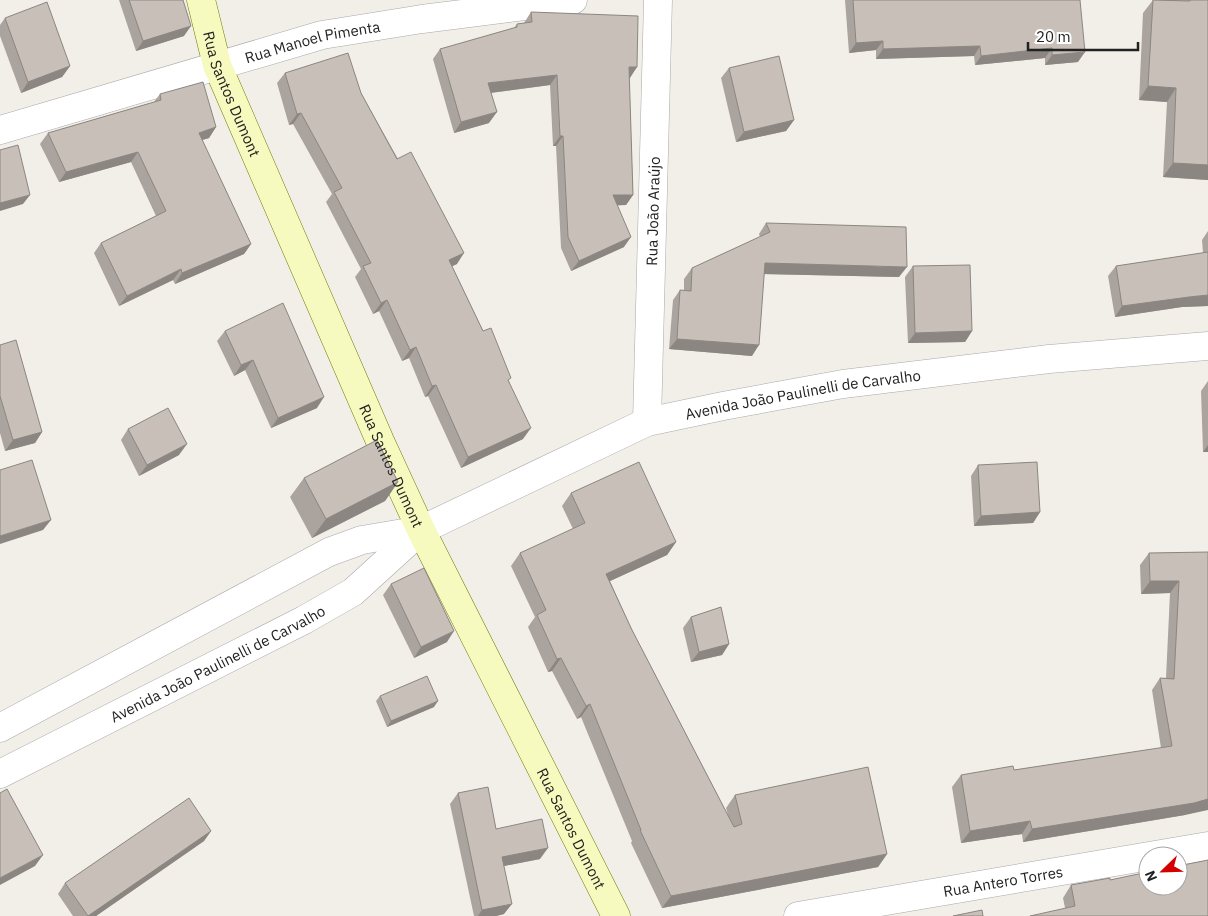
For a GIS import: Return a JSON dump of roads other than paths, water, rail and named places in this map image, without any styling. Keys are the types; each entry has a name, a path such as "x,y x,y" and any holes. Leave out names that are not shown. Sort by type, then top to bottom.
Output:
{"main road":[{"name":"Rua Santos Dumont","path":"201,0 217,65 380,441 420,529 616,916"}],"street":[{"name":"Rua Manoel Pimenta","path":"0,130 322,35 422,19 573,0"},
{"name":"Rua João Araújo","path":"647,422 658,0"},
{"name":"Avenida João Paulinelli de Carvalho","path":"0,728 329,552 362,540 420,529 647,422 843,384 1049,359 1208,346"},
{"name":"Avenida João Paulinelli de Carvalho","path":"0,774 304,620 352,592 420,529"},
{"name":"Rua Antero Torres","path":"798,916 1208,846"}]}
